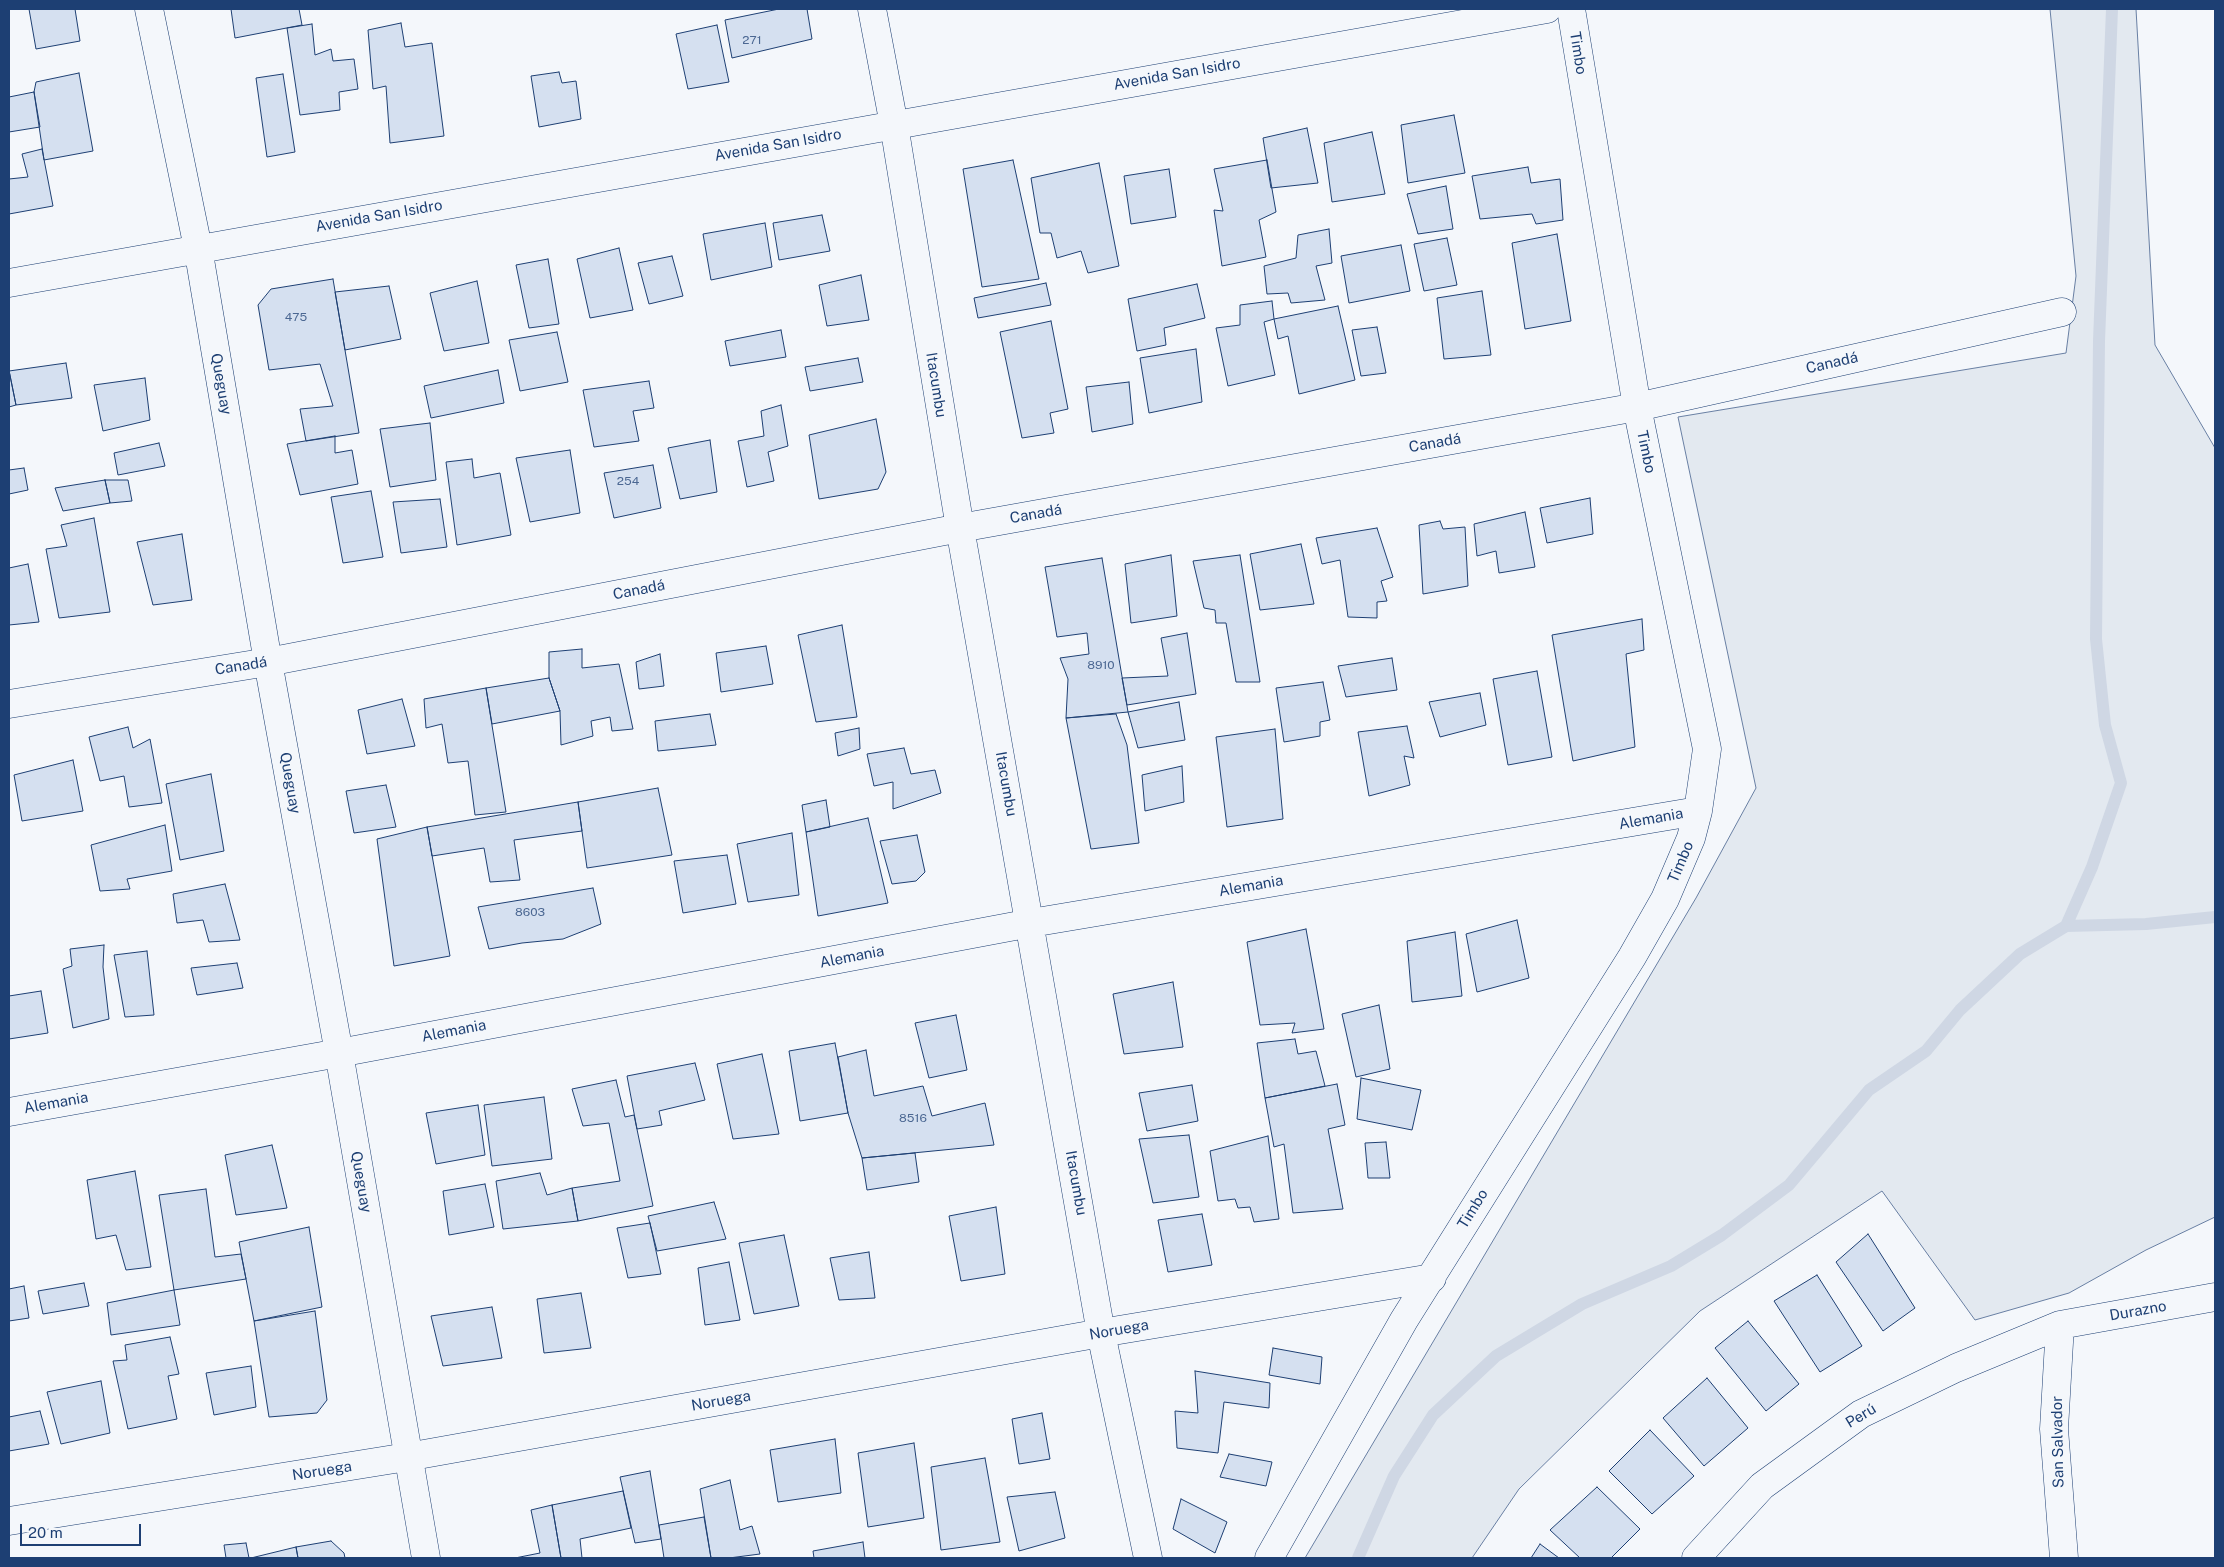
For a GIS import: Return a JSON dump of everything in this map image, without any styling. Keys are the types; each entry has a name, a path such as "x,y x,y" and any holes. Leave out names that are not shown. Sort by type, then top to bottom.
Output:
{"street":[{"name":"Queguay","path":"149,9 198,248 268,662 340,1053 407,1457 426,1558"},
{"name":"Itacumbu","path":"872,9 894,125 960,528 1101,1333 1148,1558"},
{"name":"Avenida San Isidro","path":"9,283 1547,9"},
{"name":"Timbo","path":"1269,1558 1404,1320 1632,957 1665,900 1691,838 1698,811 1707,749 1637,406 1571,9"},
{"name":"Canadá","path":"9,704 268,662 960,528 1637,406 2062,312"},
{"name":"Alemania","path":"9,1112 340,1053 1030,923 1698,811"},
{"name":"Noruega","path":"9,1521 407,1457 1101,1333 1432,1278"},
{"name":"Durazno","path":"2060,1325 2215,1298"},
{"name":"Perú","path":"1696,1558 1762,1486 1861,1414 1956,1368 2060,1325"},
{"name":"San Salvador","path":"2060,1325 2054,1429 2064,1558"}],"shaded area":[{"path":"2050,9 2136,9 2155,345 2215,448 2215,1217 2146,1250 2069,1293 1975,1320 1882,1191 1700,1311 1519,1489 1472,1558 1305,1558 1696,898 1756,788 1678,417 2066,353 2076,276"}],"building":[{"path":"29,9 75,9 80,41 36,49"},
{"path":"231,9 299,9 302,25 235,38"},
{"path":"779,9 807,9 812,39 732,58 725,20"},
{"path":"401,23 405,47 432,43 444,136 390,143 386,86 373,89 368,30"},
{"path":"312,24 315,55 331,49 333,61 354,59 358,89 339,92 340,110 300,115 287,28"},
{"path":"717,25 729,82 688,89 676,34"},
{"path":"559,72 562,83 576,81 581,119 539,127 531,76"},
{"path":"79,73 93,151 44,160 34,92 36,82"},
{"path":"283,74 295,152 267,157 256,78"},
{"path":"34,92 40,127 9,132 9,97"},
{"path":"1454,115 1465,173 1408,183 1401,125"},
{"path":"1307,128 1318,183 1271,188 1263,138"},
{"path":"1372,132 1385,194 1332,202 1324,143"},
{"path":"42,149 53,206 9,214 9,179 28,177 22,154"},
{"path":"1013,160 1039,279 982,287 963,169"},
{"path":"1267,160 1276,212 1259,220 1266,257 1222,266 1214,210 1223,211 1214,169"},
{"path":"1099,163 1119,266 1088,273 1081,251 1057,258 1051,233 1040,233 1031,178"},
{"path":"1528,167 1531,183 1560,179 1563,220 1536,224 1532,214 1480,219 1472,176"},
{"path":"1169,169 1176,217 1131,224 1124,176"},
{"path":"1446,186 1453,229 1418,234 1407,194"},
{"path":"822,215 830,251 779,260 773,223"},
{"path":"765,223 772,267 711,280 703,234"},
{"path":"1329,229 1332,263 1316,266 1325,300 1291,303 1288,293 1267,294 1264,266 1296,258 1298,235"},
{"path":"1557,234 1571,321 1525,329 1512,243"},
{"path":"1447,238 1457,285 1424,291 1414,244"},
{"path":"1401,245 1410,291 1349,303 1341,256"},
{"path":"619,248 633,310 590,318 577,259"},
{"path":"672,256 683,296 649,304 638,263"},
{"path":"548,259 559,324 529,328 516,265"},
{"path":"861,275 869,320 827,326 819,285"},
{"path":"333,279 359,433 306,441 300,409 333,406 320,364 269,370 258,305 271,289"},
{"path":"477,281 489,343 444,351 430,293"},
{"path":"1046,283 1051,305 978,318 974,298"},
{"path":"1197,284 1205,318 1164,328 1166,345 1137,351 1128,299"},
{"path":"389,286 401,339 345,350 335,292"},
{"path":"1482,291 1491,355 1444,359 1437,298"},
{"path":"1272,301 1274,319 1264,322 1275,375 1228,386 1216,328 1240,325 1240,305"},
{"path":"1338,306 1355,380 1299,394 1288,336 1278,339 1274,319"},
{"path":"1051,321 1068,409 1050,413 1054,433 1022,438 1000,332"},
{"path":"1377,327 1386,373 1361,376 1352,330"},
{"path":"781,330 786,357 730,366 725,341"},
{"path":"557,332 568,382 520,391 509,340"},
{"path":"1196,349 1202,402 1149,413 1140,358"},
{"path":"858,358 863,382 810,391 805,367"},
{"path":"66,363 72,398 16,405 9,371"},
{"path":"9,370 16,405 9,407"},
{"path":"498,370 504,403 431,418 424,386"},
{"path":"145,378 150,420 103,431 94,385"},
{"path":"649,381 654,408 633,411 639,441 594,447 583,390"},
{"path":"1129,382 1133,424 1092,432 1086,387"},
{"path":"781,405 788,446 768,452 774,481 747,487 738,441 764,436 761,411"},
{"path":"876,419 886,472 878,489 819,499 809,435"},
{"path":"430,423 436,480 390,487 380,429"},
{"path":"335,436 335,453 352,450 358,484 300,495 287,444"},
{"path":"710,440 717,492 680,499 668,448"},
{"path":"159,443 165,466 118,475 114,453"},
{"path":"570,450 580,513 530,522 516,458"},
{"path":"472,459 474,478 500,473 511,535 457,545 446,462"},
{"path":"653,465 661,508 614,518 604,473"},
{"path":"24,468 28,490 9,494 9,470"},
{"path":"105,480 110,503 63,511 55,488"},
{"path":"105,480 128,480 132,501 110,503"},
{"path":"371,491 383,557 343,563 331,497"},
{"path":"1590,498 1593,534 1547,543 1540,508"},
{"path":"440,499 447,547 401,553 393,502"},
{"path":"1525,512 1535,567 1499,573 1496,551 1477,556 1474,524"},
{"path":"94,518 110,612 59,618 46,549 67,546 61,525"},
{"path":"1440,521 1443,529 1465,527 1468,586 1423,594 1419,525"},
{"path":"1377,528 1393,577 1381,581 1387,601 1377,602 1377,618 1348,617 1340,560 1322,564 1316,538"},
{"path":"182,534 192,600 153,605 137,542"},
{"path":"1301,544 1314,604 1260,610 1250,554"},
{"path":"1171,555 1177,616 1131,623 1125,564"},
{"path":"1240,555 1260,682 1236,682 1226,623 1216,623 1215,610 1204,608 1193,561"},
{"path":"1102,558 1128,712 1066,718 1068,679 1060,658 1089,654 1087,633 1057,637 1045,567"},
{"path":"28,564 39,622 9,625 9,568"},
{"path":"1642,619 1644,650 1626,654 1635,747 1573,761 1552,635"},
{"path":"842,625 857,717 816,722 798,635"},
{"path":"1187,633 1196,694 1127,705 1122,678 1168,676 1161,638"},
{"path":"766,646 773,684 721,692 716,653"},
{"path":"582,649 582,668 619,664 633,729 612,731 610,717 591,721 593,736 561,745 560,711 549,678 549,652"},
{"path":"660,654 664,686 639,689 636,662"},
{"path":"1392,658 1397,690 1346,697 1338,666"},
{"path":"1537,671 1552,757 1508,765 1493,679"},
{"path":"549,678 560,711 492,724 486,688"},
{"path":"1323,682 1330,720 1320,722 1320,736 1284,742 1276,688"},
{"path":"486,688 506,812 475,815 468,761 448,763 442,724 426,728 424,699"},
{"path":"1480,693 1486,725 1440,737 1429,702"},
{"path":"402,699 415,746 367,754 358,710"},
{"path":"1179,702 1185,740 1138,748 1128,712"},
{"path":"710,714 716,745 658,751 655,721"},
{"path":"1116,714 1127,745 1139,843 1091,849 1066,718"},
{"path":"1407,726 1414,758 1404,756 1410,785 1369,796 1358,732"},
{"path":"128,727 133,748 150,739 162,803 129,807 124,776 100,781 89,737"},
{"path":"859,728 860,749 838,756 835,733"},
{"path":"1275,729 1283,819 1227,827 1216,737"},
{"path":"904,748 911,774 935,770 941,793 893,809 893,782 874,786 867,754"},
{"path":"73,760 83,811 22,821 14,775"},
{"path":"1182,766 1184,802 1145,811 1142,775"},
{"path":"211,774 224,851 180,860 166,784"},
{"path":"386,785 396,827 354,833 346,791"},
{"path":"658,788 672,855 587,868 578,802"},
{"path":"826,800 830,827 806,832 802,805"},
{"path":"578,802 582,831 514,840 520,880 490,882 484,848 432,856 427,827"},
{"path":"868,818 888,903 818,916 806,832"},
{"path":"165,825 172,871 127,879 130,889 100,891 91,845"},
{"path":"427,827 450,956 394,966 377,839"},
{"path":"792,833 799,895 748,902 737,844"},
{"path":"917,835 925,872 916,881 892,884 880,841"},
{"path":"727,855 736,904 683,913 674,861"},
{"path":"225,884 240,940 209,942 203,920 177,923 173,894"},
{"path":"593,888 601,924 563,939 522,943 489,949 478,907"},
{"path":"1517,920 1529,978 1477,992 1466,934"},
{"path":"1306,929 1324,1029 1292,1033 1295,1023 1260,1025 1247,942"},
{"path":"1455,932 1462,996 1412,1002 1407,941"},
{"path":"104,945 103,967 109,1019 73,1028 63,969 72,966 70,949"},
{"path":"147,951 154,1015 125,1017 114,955"},
{"path":"237,963 243,988 197,995 191,968"},
{"path":"1173,982 1183,1047 1124,1054 1113,994"},
{"path":"41,991 48,1033 9,1039 9,996"},
{"path":"1379,1005 1390,1069 1356,1077 1342,1014"},
{"path":"956,1015 967,1070 929,1078 915,1023"},
{"path":"1295,1039 1298,1054 1316,1051 1325,1086 1265,1098 1257,1043"},
{"path":"835,1043 848,1113 800,1121 789,1051"},
{"path":"866,1050 874,1096 923,1086 932,1116 985,1103 994,1145 862,1158 848,1113 838,1057"},
{"path":"762,1054 779,1134 733,1139 717,1064"},
{"path":"695,1063 705,1100 659,1111 662,1125 637,1129 627,1076"},
{"path":"1361,1078 1421,1090 1412,1130 1357,1119"},
{"path":"616,1080 625,1117 634,1115 653,1206 578,1221 572,1188 620,1181 609,1123 583,1126 572,1089"},
{"path":"1337,1084 1345,1125 1328,1129 1343,1209 1293,1213 1284,1144 1274,1147 1265,1098"},
{"path":"1192,1085 1198,1121 1147,1131 1139,1093"},
{"path":"544,1097 552,1159 492,1166 484,1105"},
{"path":"478,1105 485,1155 436,1164 426,1113"},
{"path":"1189,1135 1199,1197 1153,1203 1139,1139"},
{"path":"1268,1136 1279,1219 1254,1222 1250,1207 1238,1208 1235,1199 1218,1201 1210,1151"},
{"path":"1386,1142 1390,1178 1368,1178 1365,1143"},
{"path":"272,1145 287,1208 236,1215 225,1155"},
{"path":"915,1153 919,1182 867,1190 862,1158"},
{"path":"135,1171 151,1267 126,1270 116,1235 96,1239 87,1180"},
{"path":"540,1173 547,1195 572,1188 578,1221 503,1229 496,1181"},
{"path":"485,1184 494,1227 449,1235 443,1191"},
{"path":"206,1189 215,1257 241,1254 246,1279 174,1290 159,1195"},
{"path":"714,1202 726,1239 657,1251 648,1216"},
{"path":"996,1207 1005,1274 961,1281 949,1216"},
{"path":"1202,1214 1212,1265 1168,1272 1158,1220"},
{"path":"650,1223 661,1274 628,1278 617,1228"},
{"path":"309,1227 322,1307 254,1321 239,1242"},
{"path":"1868,1234 1915,1308 1883,1331 1836,1262"},
{"path":"784,1235 799,1306 754,1314 739,1243"},
{"path":"869,1252 875,1298 839,1300 830,1258"},
{"path":"729,1262 740,1320 705,1325 698,1268"},
{"path":"1817,1275 1862,1346 1820,1372 1774,1301"},
{"path":"84,1283 89,1306 43,1314 38,1291"},
{"path":"24,1286 29,1318 9,1321 9,1289"},
{"path":"174,1290 180,1325 111,1335 107,1303"},
{"path":"581,1293 591,1348 544,1353 537,1299"},
{"path":"492,1307 502,1358 443,1366 431,1316"},
{"path":"315,1311 327,1400 317,1413 269,1417 254,1321"},
{"path":"1748,1321 1799,1384 1766,1411 1715,1348"},
{"path":"170,1337 179,1374 168,1376 177,1419 128,1429 113,1361 127,1360 125,1345"},
{"path":"1273,1348 1322,1357 1320,1384 1269,1375"},
{"path":"251,1366 256,1407 214,1415 206,1373"},
{"path":"1195,1371 1270,1383 1269,1408 1224,1402 1218,1453 1177,1448 1175,1411 1198,1413"},
{"path":"1707,1378 1748,1428 1704,1466 1663,1418"},
{"path":"101,1381 110,1433 61,1444 47,1392"},
{"path":"40,1411 49,1444 9,1451 9,1417"},
{"path":"1042,1413 1050,1459 1019,1464 1012,1419"},
{"path":"1650,1430 1694,1476 1652,1514 1609,1471"},
{"path":"835,1439 841,1493 778,1502 770,1450"},
{"path":"914,1443 924,1518 868,1527 858,1453"},
{"path":"1229,1454 1272,1462 1266,1486 1220,1477"},
{"path":"985,1458 1000,1542 941,1550 931,1467"},
{"path":"650,1471 661,1539 635,1543 620,1477"},
{"path":"730,1480 740,1530 752,1526 760,1554 711,1558 700,1489"},
{"path":"1597,1487 1640,1529 1611,1558 1580,1558 1550,1530"},
{"path":"623,1491 631,1528 580,1539 582,1558 561,1558 552,1505"},
{"path":"1055,1492 1065,1538 1019,1551 1007,1497"},
{"path":"1181,1499 1227,1522 1215,1553 1173,1529"},
{"path":"552,1505 561,1558 515,1558 540,1553 531,1510"},
{"path":"704,1517 711,1558 664,1558 659,1525"},
{"path":"331,1541 344,1553 345,1558 298,1558 296,1547"},
{"path":"863,1542 865,1558 814,1558 813,1551"},
{"path":"246,1543 249,1558 226,1558 224,1545"},
{"path":"1540,1544 1559,1558 1531,1558"},
{"path":"296,1547 298,1558 251,1558"}],"waterway":[{"path":"2066,926 2092,867 2121,783 2105,725 2096,639 2099,341 2112,9"},
{"path":"1358,1558 1394,1476 1433,1415 1496,1356 1582,1304 1671,1266 1722,1235 1789,1185 1869,1090 1926,1051 1960,1010 2020,954 2066,926 2146,924 2215,917"}]}
